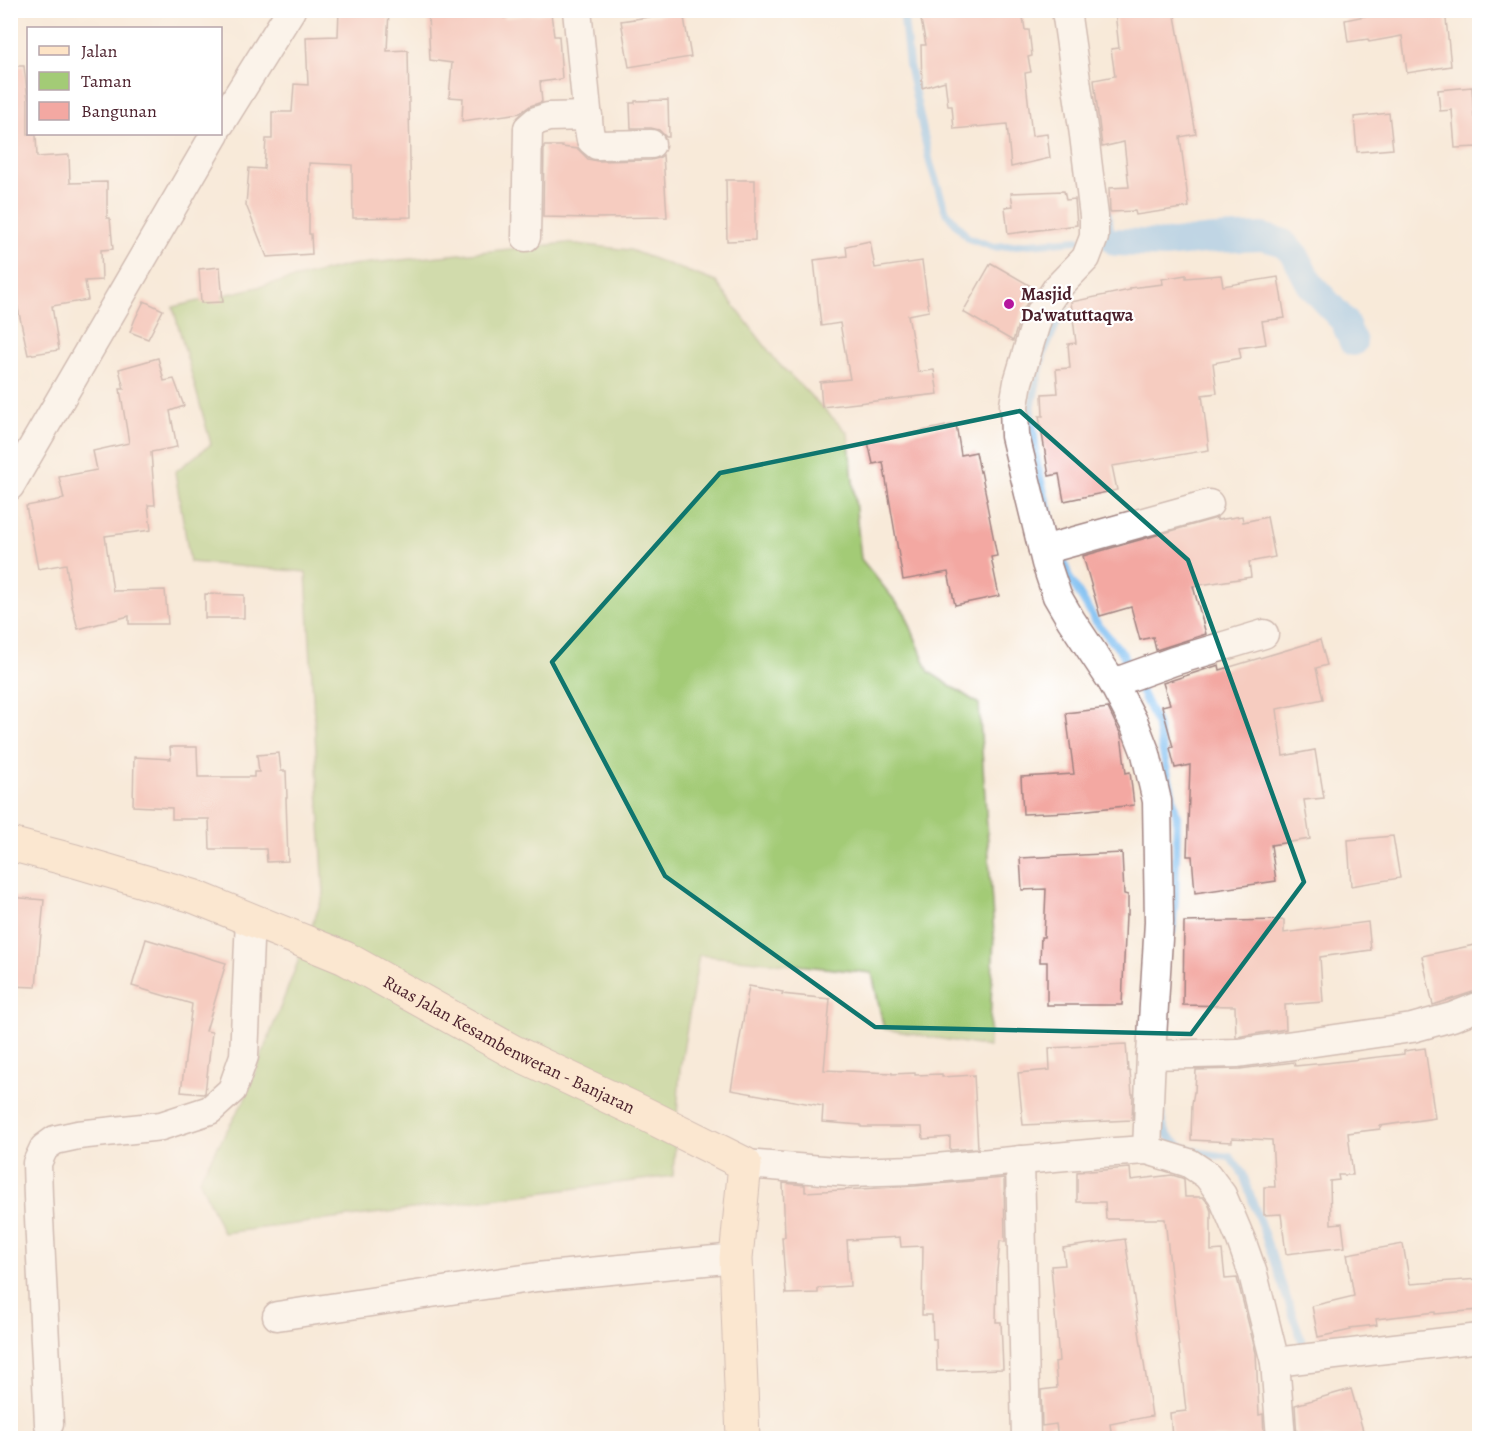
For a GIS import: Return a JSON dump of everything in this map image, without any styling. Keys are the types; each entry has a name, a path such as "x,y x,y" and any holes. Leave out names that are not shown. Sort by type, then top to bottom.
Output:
{"main road":[{"name":"Ruas Jalan Kesambenwetan - Banjaran","path":"10,844 193,896 345,958 512,1050 745,1164"},
{"path":"742,1438 736,1258 745,1164"}],"street":[{"path":"222,121 291,10"},
{"path":"577,10 591,140 597,145 651,144"},
{"path":"1066,10 1086,147 1094,216 1094,237 1086,258 1057,288 1038,316 1018,382 1014,405 1015,436 1043,550 1057,596 1113,683 1134,723 1146,754 1157,801 1159,922 1147,1150"},
{"path":"526,237 528,128 536,121 548,117 588,116"},
{"path":"14,481 214,135"},
{"path":"10,443 14,481"},
{"path":"1043,550 1209,504"},
{"path":"1113,683 1203,651 1264,634"},
{"path":"49,1424 37,1163 44,1148 55,1140 78,1135 161,1126 210,1110 232,1090 244,1056 250,919"},
{"path":"1151,1055 1238,1053 1412,1028 1452,1017 1479,1006"},
{"path":"745,1164 849,1172 914,1170 1147,1150 1189,1163 1208,1175 1222,1195 1253,1274 1275,1362 1281,1438"},
{"path":"1020,1160 1026,1438"},
{"path":"277,1316 537,1278 736,1258"},
{"path":"1275,1362 1479,1338"}],"highlighted area":[{"path":"1020,411 1188,560 1304,882 1191,1034 875,1027 665,876 552,662 720,473"}],"green space":[{"path":"568,243 630,250 716,282 778,363 848,433 861,559 905,613 929,672 979,704 994,935 989,1047 884,1029 872,973 699,955 680,1069 673,1176 223,1233 199,1179 245,1099 324,894 306,572 190,562 175,472 211,444 173,307 351,265"}],"building":[{"path":"339,10 389,10 387,51 408,50 411,217 353,218 352,165 309,163 309,234 311,234 312,254 267,257 246,205 249,168 264,169 266,139 272,139 272,112 292,112 294,84 308,85 306,37 338,36"},
{"path":"466,10 503,10 504,18 551,13 554,36 559,36 562,79 540,82 542,102 520,113 462,121 463,98 449,97 452,63 430,60 428,15 466,13"},
{"path":"919,10 1022,10 1025,30 1029,30 1032,56 1028,57 1031,72 1025,73 1032,136 1047,134 1050,158 1011,167 1007,124 954,129 952,106 948,106 945,81 922,88 921,45 926,45"},
{"path":"1174,10 1196,134 1180,137 1189,207 1136,215 1135,211 1110,212 1109,188 1129,187 1124,142 1102,147 1094,80 1115,76 1111,49 1119,48 1115,12"},
{"path":"1364,10 1445,10 1451,66 1407,73 1402,36 1369,42 1368,39 1348,42 1345,20 1365,16"},
{"path":"683,12 691,57 629,67 621,21"},
{"path":"10,66 24,66 27,92 27,135 36,135 37,157 69,155 70,183 107,182 107,218 110,218 113,249 101,250 102,280 85,281 88,300 52,306 59,350 28,355 10,271"},
{"path":"1472,87 1474,117 1479,117 1479,147 1455,148 1452,110 1440,111 1438,90"},
{"path":"668,100 669,137 651,128 631,128 630,103"},
{"path":"1389,113 1393,149 1357,152 1354,117"},
{"path":"544,146 578,149 588,159 597,161 651,160 663,155 667,217 543,217"},
{"path":"726,180 755,180 755,240 727,241"},
{"path":"1064,191 1066,200 1075,199 1077,225 1008,234 1005,207 1013,206 1011,193"},
{"path":"870,241 875,268 922,261 929,311 908,315 918,372 934,370 938,394 822,407 820,382 850,379 840,323 821,326 814,260 847,256 846,246"},
{"path":"991,263 1036,289 1022,311 1013,341 963,312"},
{"path":"220,267 223,302 201,303 199,269"},
{"path":"1186,275 1186,278 1221,275 1223,286 1278,277 1285,318 1262,321 1266,344 1239,348 1241,358 1213,363 1217,393 1202,395 1209,450 1112,466 1117,490 1064,501 1059,474 1049,476 1039,416 1043,416 1042,394 1058,393 1056,369 1070,368 1068,344 1076,343 1071,302 1130,290 1130,288 1163,284 1162,279"},
{"path":"144,301 163,310 148,339 130,332"},
{"path":"158,358 164,381 174,379 184,406 170,411 177,447 151,452 155,505 148,505 151,530 105,536 113,591 165,590 168,624 129,624 129,616 78,629 66,564 38,569 26,506 64,499 59,477 97,470 93,451 129,443 120,389 124,389 119,369"},
{"path":"956,424 961,455 976,452 981,471 997,556 991,557 999,596 955,605 948,572 903,580 883,462 873,464 868,442"},
{"path":"1242,516 1243,522 1267,517 1275,557 1249,562 1251,577 1193,586 1206,634 1156,650 1153,637 1140,640 1131,607 1100,616 1083,556 1217,518 1217,520"},
{"path":"205,594 244,595 244,618 205,618"},
{"path":"1320,640 1327,665 1316,668 1323,699 1277,709 1283,756 1315,750 1324,798 1304,800 1310,839 1271,845 1276,881 1195,893 1192,856 1187,856 1190,765 1175,768 1170,748 1173,747 1162,706 1170,704 1163,683 1219,665 1220,670"},
{"path":"1108,708 1121,735 1126,773 1130,772 1134,805 1070,812 1023,814 1021,777 1074,774 1066,713"},
{"path":"170,747 197,747 198,777 254,777 254,772 259,772 257,755 279,753 281,771 286,771 288,861 267,862 266,849 210,849 209,819 172,819 172,808 133,806 134,757 171,759"},
{"path":"1393,836 1400,878 1351,886 1348,840"},
{"path":"1122,853 1124,894 1128,895 1128,915 1126,915 1122,1005 1047,1005 1047,962 1040,962 1041,937 1044,937 1046,889 1022,890 1020,858"},
{"path":"10,897 44,900 36,987 10,986"},
{"path":"1284,920 1284,933 1368,922 1371,950 1320,957 1323,1002 1285,1005 1286,1029 1236,1037 1235,1006 1183,1005 1184,922"},
{"path":"146,939 226,963 206,1031 212,1032 205,1093 203,1094 181,1092 192,1004 132,986"},
{"path":"1479,944 1479,990 1433,1005 1422,956"},
{"path":"749,986 783,992 782,994 830,999 824,1070 915,1073 915,1075 942,1074 942,1077 974,1075 978,1148 950,1150 950,1137 923,1139 922,1127 861,1127 861,1125 822,1122 823,1106 731,1090"},
{"path":"1126,1044 1133,1094 1132,1120 1023,1125 1018,1073 1050,1070 1049,1048"},
{"path":"1425,1048 1435,1118 1348,1133 1353,1175 1338,1175 1339,1180 1330,1181 1331,1224 1342,1223 1345,1247 1286,1254 1281,1214 1264,1215 1264,1187 1275,1187 1272,1140 1232,1138 1232,1142 1191,1140 1196,1070 1240,1069 1294,1062 1295,1066 1404,1054 1404,1051"},
{"path":"1130,1168 1131,1180 1172,1175 1182,1178 1184,1179 1185,1197 1203,1197 1208,1203 1211,1211 1211,1251 1222,1250 1225,1279 1237,1278 1256,1353 1259,1415 1263,1414 1264,1438 1172,1438 1170,1413 1186,1411 1165,1219 1106,1219 1105,1202 1077,1202 1077,1172"},
{"path":"1004,1178 1005,1242 1000,1241 996,1322 1001,1322 1003,1369 937,1371 936,1339 933,1339 932,1315 922,1315 923,1246 901,1247 900,1237 847,1240 850,1286 818,1288 818,1293 786,1294 782,1237 785,1237 783,1183 805,1185 805,1192"},
{"path":"1125,1239 1152,1416 1110,1424 1112,1438 1058,1438 1056,1424 1042,1426 1041,1390 1057,1388 1055,1362 1059,1361 1051,1266 1065,1265 1063,1248"},
{"path":"1403,1244 1410,1284 1479,1279 1479,1310 1435,1314 1435,1312 1376,1319 1377,1325 1350,1328 1351,1330 1318,1337 1312,1306 1354,1296 1347,1254"},
{"path":"1351,1389 1364,1434 1347,1438 1297,1438 1295,1405"}],"waterway":[{"path":"903,10 909,65 930,163 946,212 968,238 994,247 1077,240"},
{"path":"1105,243 1110,228 1107,209"},
{"path":"1116,242 1165,244 1262,237 1282,242 1295,255 1310,284 1344,321 1353,342"},
{"path":"1073,288 1044,351 1031,409 1037,464 1054,533 1069,577 1096,622 1123,654 1157,724 1177,817 1172,931"},
{"path":"1162,1115 1164,1127 1176,1143 1197,1152 1230,1157 1243,1174 1302,1341"}],"place":[{"name":"Masjid Da'watuttaqwa","path":"1009,304"}]}
